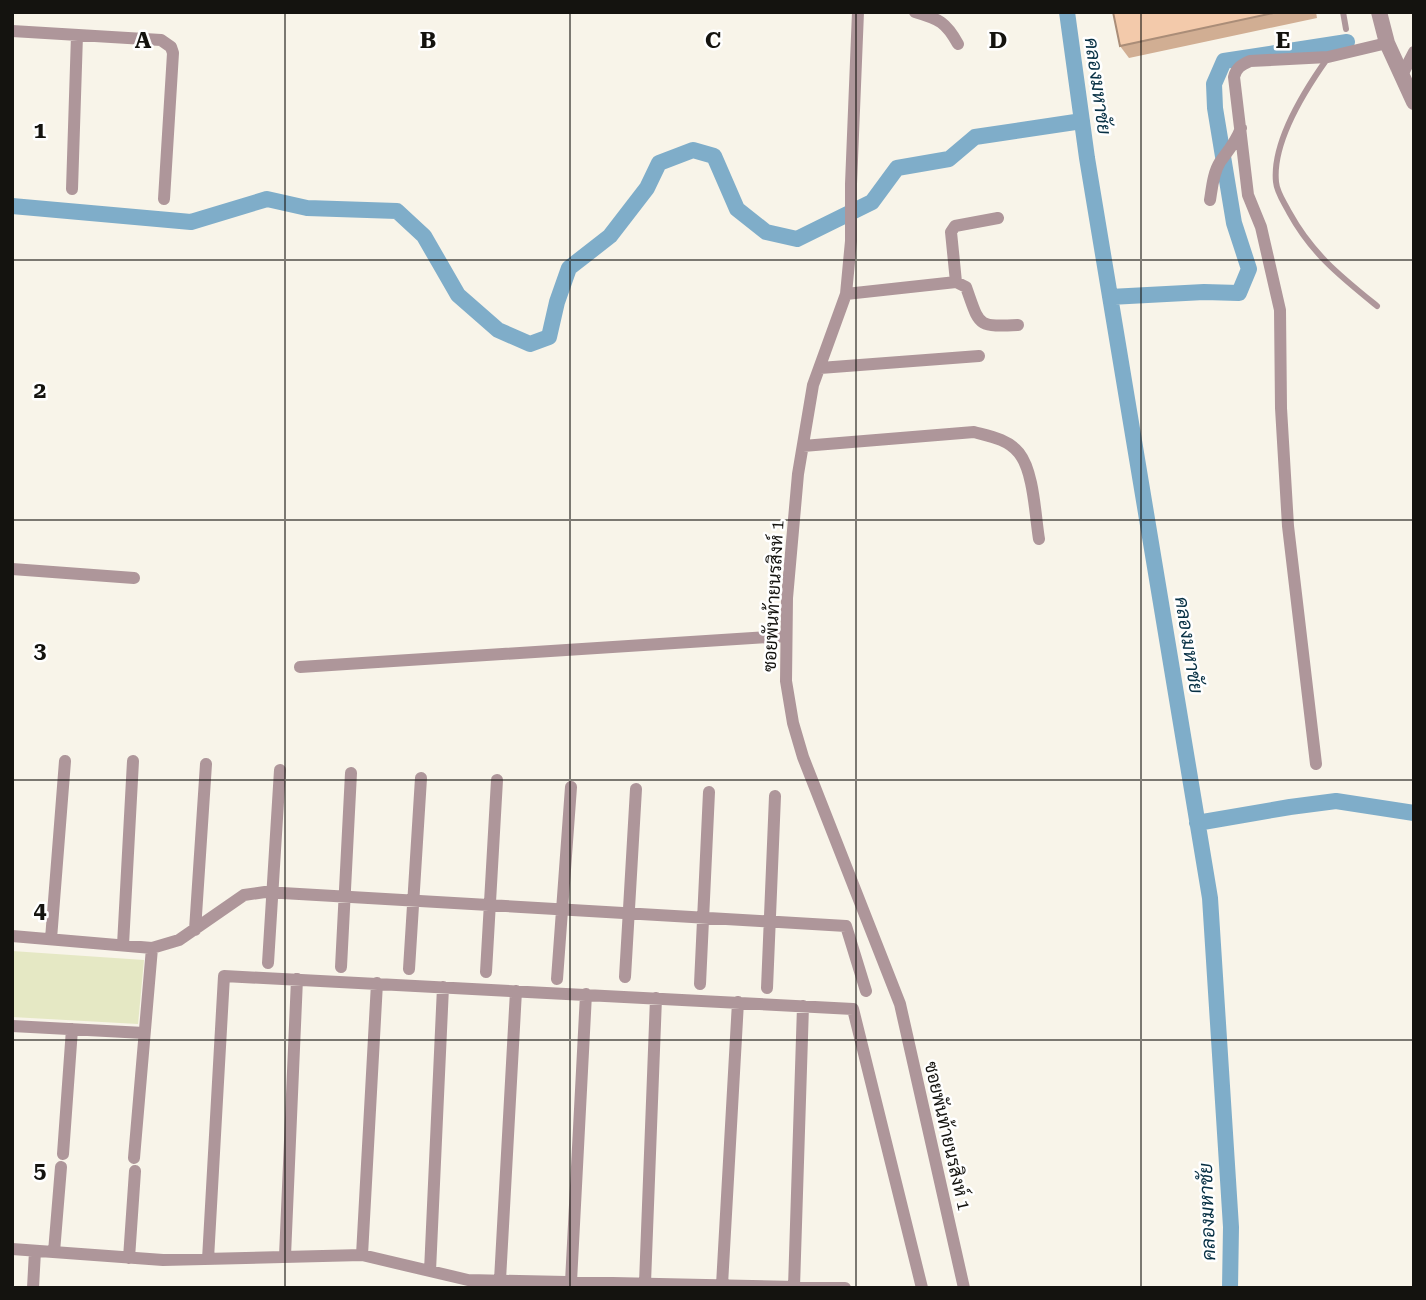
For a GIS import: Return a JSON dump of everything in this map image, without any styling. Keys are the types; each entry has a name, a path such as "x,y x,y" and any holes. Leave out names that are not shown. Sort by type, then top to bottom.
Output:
{"street":[{"name":"ซอยพันท้ายนรสิงห์ 1","path":"858,12 850,184 851,241 846,294 813,385 803,446 785,636 786,681 793,723 803,757 900,1004 964,1288"},
{"path":"915,12 940,20 949,28 958,44"},
{"path":"1379,12 1387,43 1414,102"},
{"path":"12,31 161,40 171,47 173,52 164,199"},
{"path":"72,189 77,35"},
{"path":"1316,764 1287,526 1281,408 1280,310 1261,228 1248,195 1234,77 1241,65 1250,61 1328,57 1387,43"},
{"path":"1401,77 1414,52"},
{"path":"1210,200 1219,163 1237,139 1241,128"},
{"path":"956,282 951,232 955,226 999,218"},
{"path":"846,294 956,282 966,288 977,317 983,324 990,327 1018,325"},
{"path":"820,368 979,356"},
{"path":"803,446 974,432 998,438 1018,452 1029,474 1039,540"},
{"path":"12,569 134,579"},
{"path":"300,667 785,636"},
{"path":"51,939 65,761"},
{"path":"123,945 133,761"},
{"path":"195,930 206,764"},
{"path":"268,962 280,770"},
{"path":"341,967 351,773"},
{"path":"409,970 421,778"},
{"path":"486,972 497,780"},
{"path":"557,979 571,787"},
{"path":"625,977 636,789"},
{"path":"700,984 709,792"},
{"path":"767,988 775,796"},
{"path":"12,936 152,947 179,940 244,895 272,893 846,926 866,990"},
{"path":"128,1258 152,947"},
{"path":"208,1259 224,976 853,1009 922,1288"},
{"path":"285,1256 297,979"},
{"path":"362,1255 377,984"},
{"path":"430,1271 443,987"},
{"path":"500,1280 516,991"},
{"path":"571,1282 586,995"},
{"path":"645,1283 656,998"},
{"path":"722,1285 737,1002"},
{"path":"794,1287 803,1006"},
{"path":"12,1026 144,1033"},
{"path":"54,1252 72,1029"},
{"path":"12,1249 163,1260 362,1255 468,1280 845,1288"},
{"path":"33,1288 35,1251"}],"lane":[{"path":"1343,12 1346,29"},
{"path":"1328,57 1293,116 1278,158 1276,185 1300,232 1314,251 1336,274 1377,306"}],"green space":[{"path":"12,951 144,960 138,1024 12,1017"}],"building":[{"path":"1113,12 1278,12 1120,46"}],"waterway":[{"name":"คลองมหาชัย","path":"1067,12 1087,158 1210,898 1231,1227 1230,1288"},
{"path":"1110,297 1239,293 1249,269 1234,223 1215,108 1214,84 1224,61 1347,42"},
{"path":"12,206 191,222 267,199 307,208 397,211 424,236 458,295 498,330 530,344 549,337 569,268 610,236 647,188 659,163 693,150 714,156 737,209 766,232 797,239 872,202 897,168 949,159 975,137 1082,121"},
{"path":"1197,823 1336,801 1414,813"}]}
